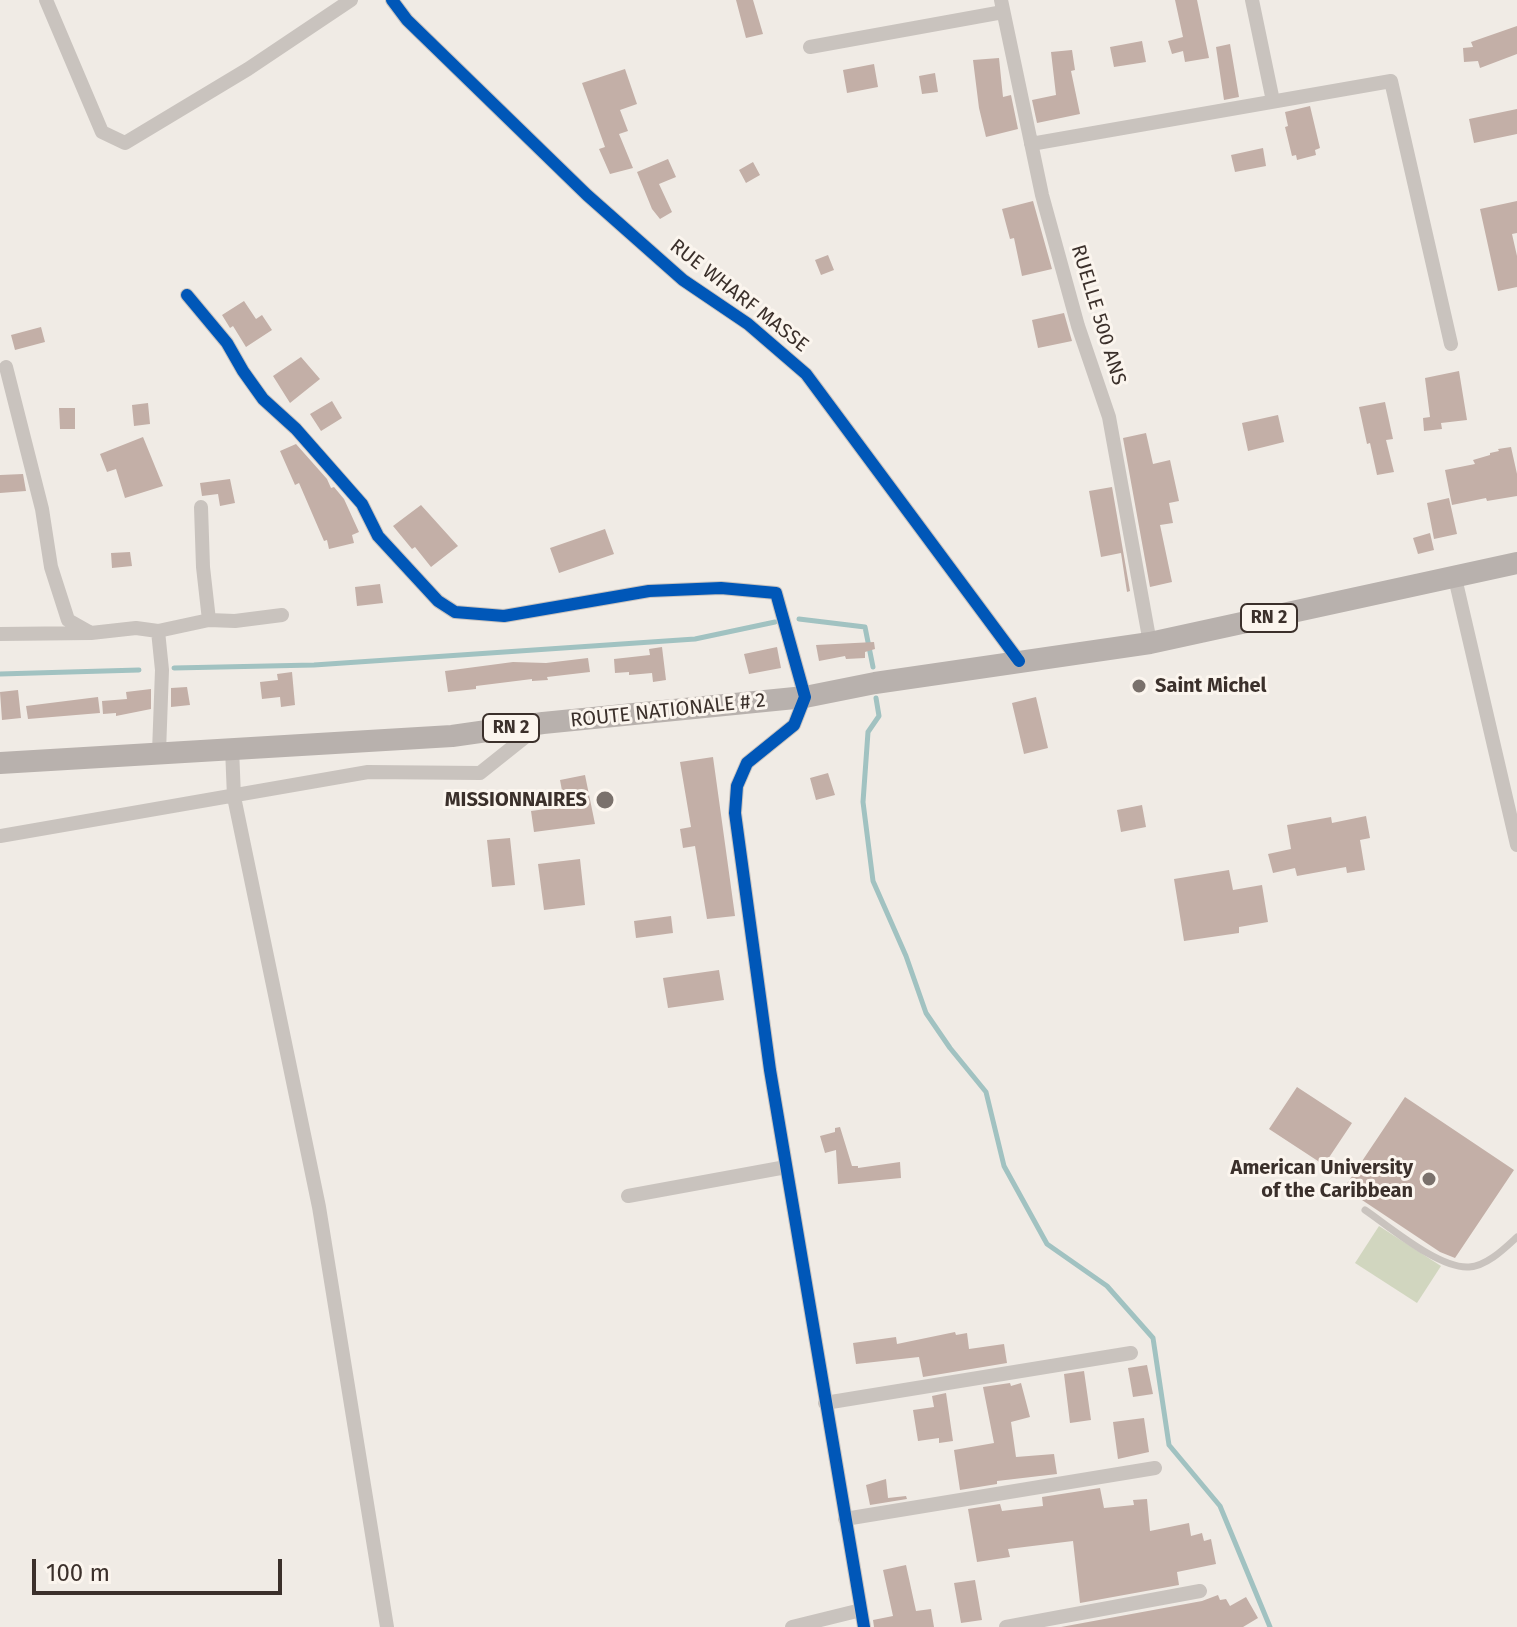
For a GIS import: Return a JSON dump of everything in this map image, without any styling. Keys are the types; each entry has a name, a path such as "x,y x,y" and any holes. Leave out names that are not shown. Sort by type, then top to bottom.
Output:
{"main road":[{"name":"ROUTE NATIONALE # 2","path":"0,763 452,736 543,723 805,697 875,683 1150,643 1517,563"}],"street":[{"path":"46,0 102,132 125,143 248,69 351,0"},
{"name":"RUE WHARF MASSE","path":"392,0 407,20 587,195 683,280 748,324 806,374 1019,661"},
{"path":"1252,0 1273,101"},
{"path":"810,47 1002,6"},
{"name":"RUELLE 500 ANS","path":"1002,6 1042,195 1078,326 1109,417 1150,643"},
{"path":"1031,144 1391,81 1451,344"},
{"path":"187,295 227,343 263,399 296,429 335,472 362,504 378,536 418,581 447,606 464,613 504,616 649,591 721,588 776,593 805,697 794,725 747,763 737,786 735,813 786,1167 864,1627"},
{"path":"6,367 42,509 51,567 68,620 91,633"},
{"path":"201,507 209,620"},
{"path":"1455,578 1517,845"},
{"path":"0,634 91,633 136,628 158,631 209,620 235,621 282,615"},
{"path":"158,631 162,670 159,752"},
{"path":"0,836 368,772 480,773 543,723"},
{"path":"232,748 234,797 319,1207 387,1627"},
{"path":"628,1196 786,1167"},
{"path":"825,1403 1131,1353"},
{"path":"845,1519 1155,1468"},
{"path":"1006,1627 1200,1591"},
{"path":"792,1627 861,1610"}],"lane":[{"path":"1365,1210 1452,1266 1472,1267 1493,1257 1517,1237"}],"green space":[{"path":"1379,1226 1441,1266 1417,1303 1355,1263"}],"building":[{"path":"736,0 753,0 763,34 746,38"},
{"path":"1175,0 1197,0 1209,58 1185,62 1183,51 1172,54 1168,41 1183,37"},
{"path":"1517,26 1517,54 1480,68 1478,61 1464,62 1463,48 1473,47 1471,42"},
{"path":"1142,41 1146,62 1114,67 1110,47"},
{"path":"1230,44 1239,97 1224,100 1216,47"},
{"path":"1072,50 1075,70 1071,71 1080,114 1037,123 1032,100 1056,95 1051,52"},
{"path":"999,58 1003,97 1011,95 1018,129 986,137 973,60"},
{"path":"874,64 878,87 847,93 843,70"},
{"path":"625,69 637,104 620,110 628,131 619,134 633,168 610,174 599,149 605,147 582,83"},
{"path":"935,73 938,92 922,94 919,76"},
{"path":"1310,106 1320,148 1315,150 1316,155 1297,160 1296,155 1292,156 1285,112"},
{"path":"1517,109 1517,134 1474,143 1469,119"},
{"path":"1263,148 1266,166 1235,172 1231,155"},
{"path":"668,159 676,177 659,184 672,212 660,219 652,209 637,172"},
{"path":"753,162 760,175 746,183 739,170"},
{"path":"1033,201 1052,269 1022,276 1014,238 1010,239 1002,209"},
{"path":"1517,201 1517,233 1512,234 1517,256 1517,287 1498,291 1480,209"},
{"path":"828,255 834,270 821,275 815,260"},
{"path":"244,301 256,319 262,315 272,330 246,347 222,315"},
{"path":"1064,313 1072,341 1038,348 1032,320"},
{"path":"41,327 45,342 15,350 11,335"},
{"path":"301,357 320,379 290,403 273,376"},
{"path":"1459,371 1467,420 1441,423 1442,429 1424,431 1423,418 1430,417 1425,378"},
{"path":"332,401 342,418 321,431 310,414"},
{"path":"1385,402 1393,439 1386,440 1394,472 1377,475 1359,407"},
{"path":"148,403 150,424 134,426 132,405"},
{"path":"59,408 75,408 75,429 60,429"},
{"path":"1278,415 1284,442 1248,451 1242,423"},
{"path":"1146,433 1153,464 1170,460 1179,501 1169,503 1173,523 1160,525 1172,582 1150,587 1123,438"},
{"path":"143,437 163,486 125,498 116,469 107,472 100,454"},
{"path":"296,444 327,479 331,488 334,487 344,499 359,532 352,535 354,543 329,549 327,540 324,541 299,483 295,485 280,451"},
{"path":"1511,447 1517,474 1517,496 1452,505 1445,470 1475,464 1473,460"},
{"path":"23,474 26,491 0,493 0,475"},
{"path":"230,479 235,503 220,506 218,494 202,496 200,483"},
{"path":"1112,487 1130,591 1127,592 1121,553 1101,557 1089,491"},
{"path":"1449,498 1457,534 1434,539 1427,503"},
{"path":"421,505 458,546 431,567 393,526"},
{"path":"605,529 614,554 559,573 550,548"},
{"path":"1430,533 1434,550 1418,554 1413,538"},
{"path":"130,552 132,566 112,568 111,553"},
{"path":"380,584 383,603 357,606 355,587"},
{"path":"874,642 875,649 865,652 865,658 846,659 845,656 819,661 816,645"},
{"path":"662,647 666,680 653,682 652,673 615,673 614,659 650,655 649,649"},
{"path":"777,647 781,668 749,674 744,654"},
{"path":"588,658 590,672 448,692 445,671 513,662 546,663"},
{"path":"292,672 295,705 281,707 280,697 262,699 260,682 278,680 277,674"},
{"path":"187,687 190,705 171,707 171,688"},
{"path":"151,689 151,709 116,716 116,713 103,714 102,701 127,699 126,692"},
{"path":"18,690 21,718 2,720 0,692"},
{"path":"98,697 100,713 28,719 26,706"},
{"path":"1036,697 1048,748 1024,754 1012,703"},
{"path":"713,757 735,916 707,919 695,846 683,848 680,829 691,827 680,762"},
{"path":"828,773 835,795 816,800 810,778"},
{"path":"585,775 595,824 534,832 531,811 546,809 545,799 563,796 560,780"},
{"path":"1142,805 1146,827 1121,832 1117,810"},
{"path":"1366,816 1370,838 1360,840 1365,870 1347,873 1346,867 1297,876 1295,868 1273,873 1268,854 1291,849 1287,825 1331,817 1332,823"},
{"path":"510,838 515,885 492,887 487,840"},
{"path":"580,859 585,905 544,910 538,864"},
{"path":"1229,870 1233,890 1262,885 1268,922 1239,927 1239,933 1184,941 1174,879"},
{"path":"671,916 673,933 636,938 634,921"},
{"path":"719,970 724,1000 668,1008 663,978"},
{"name":"American University of the Caribbean","path":"1297,1087 1352,1123 1324,1165 1269,1129"},
{"name":"American University of the Caribbean","path":"1405,1097 1514,1170 1455,1258 1440,1252 1344,1188"},
{"path":"840,1127 852,1166 858,1168 900,1162 901,1178 838,1184 836,1150 825,1153 820,1136 835,1132 835,1128"},
{"path":"955,1332 956,1335 967,1333 969,1349 1004,1344 1007,1363 923,1377 919,1357 856,1364 853,1343 896,1337 897,1344"},
{"path":"1147,1365 1153,1394 1133,1397 1128,1368"},
{"path":"1084,1371 1091,1420 1070,1423 1064,1374"},
{"path":"1010,1383 1011,1386 1021,1383 1030,1417 1011,1422 1016,1457 1054,1454 1057,1474 997,1481 997,1484 960,1490 954,1450 994,1443 983,1387"},
{"path":"946,1393 953,1441 939,1443 939,1438 918,1441 913,1410 934,1407 932,1396"},
{"path":"1144,1418 1149,1452 1118,1459 1113,1422"},
{"path":"886,1479 888,1498 906,1496 907,1499 870,1505 866,1485"},
{"path":"1100,1488 1104,1508 1134,1505 1133,1500 1147,1499 1150,1531 1189,1523 1191,1536 1202,1533 1204,1541 1211,1539 1216,1564 1177,1572 1179,1585 1080,1603 1073,1541 1008,1549 1010,1557 977,1562 968,1509 1000,1504 1002,1511 1043,1506 1042,1497"},
{"path":"906,1565 916,1611 931,1609 934,1627 874,1627 873,1620 893,1616 883,1570"},
{"path":"975,1580 982,1620 961,1623 954,1583"},
{"path":"1218,1595 1220,1600 1226,1599 1230,1606 1246,1597 1258,1618 1243,1627 1061,1627 1202,1601"}],"waterway":[{"path":"799,619 865,627 873,667"},
{"path":"174,668 314,665 695,639 775,622"},
{"path":"0,674 139,670"},
{"path":"876,698 879,716 868,732 863,802 873,881 906,956 926,1013 986,1092 1004,1166 1047,1244 1107,1286 1153,1338 1169,1445 1220,1506 1270,1627"}],"cycle path":[{"path":"392,0 407,20 587,195 683,280 748,324 806,374 1019,661"},
{"path":"187,295 227,343 263,399 296,429 362,504 378,536 438,601 455,612 504,616 649,591 721,588 776,593 805,697 794,725 747,763 737,786 735,813 770,1070 864,1627"}],"place":[{"name":"Saint Michel","path":"1139,686"},
{"name":"MISSIONNAIRES","path":"605,800"},
{"name":"American University of the Caribbean","path":"1429,1179"}]}
